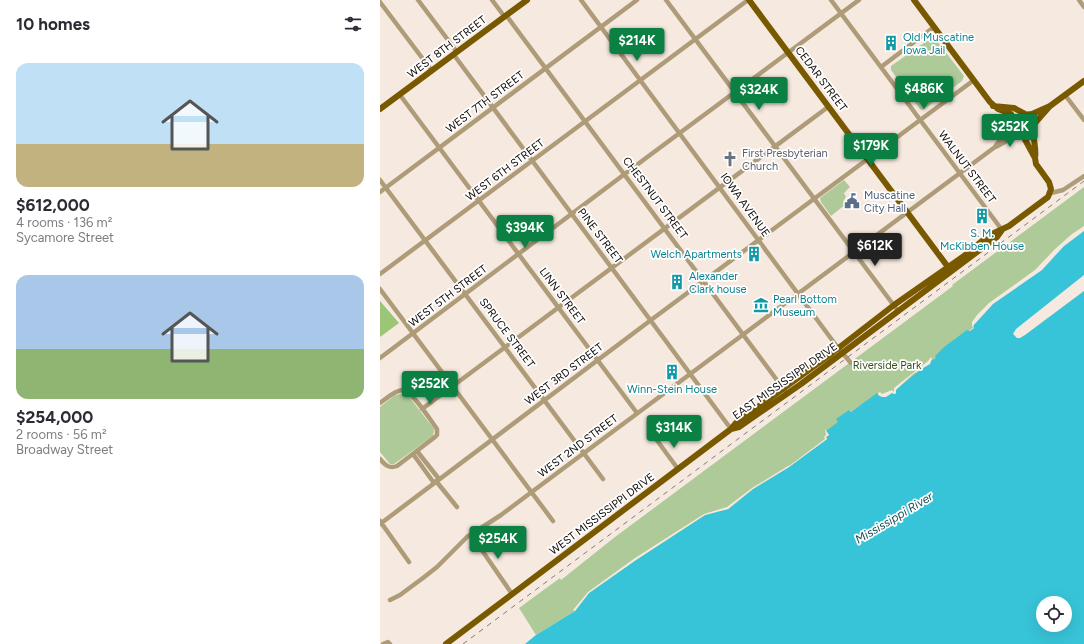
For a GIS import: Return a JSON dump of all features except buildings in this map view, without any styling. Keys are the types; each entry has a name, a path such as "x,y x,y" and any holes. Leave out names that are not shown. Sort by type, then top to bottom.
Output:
{"main road":[{"name":"WEST 8TH STREET","path":"380,109 527,0"},
{"name":"CEDAR STREET","path":"748,0 948,267"},
{"path":"914,0 993,106 1011,114 1016,129 1021,134 1035,158"},
{"path":"1015,123 1018,117 1035,113 1050,106 1084,81"},
{"path":"993,106 1014,108 1032,118 1034,127 1033,138 1036,153 1036,164 1049,182 1051,193"},
{"path":"1021,134 1029,134 1050,106"},
{"name":"EAST MISSISSIPPI DRIVE","path":"731,429 739,427 787,394 894,305 982,241 994,233 1002,230 1041,204 1051,193"},
{"name":"EAST MISSISSIPPI DRIVE","path":"731,429 736,423 783,388 898,311 997,237 1002,230"},
{"name":"WEST MISSISSIPPI DRIVE","path":"446,644 731,429"}],"street":[{"name":"PINE STREET","path":"418,0 493,108 731,429"},
{"name":"CHESTNUT STREET","path":"492,0 546,68 744,333 787,394"},
{"name":"IOWA AVENUE","path":"581,0 851,363"},
{"name":"WEST 7TH STREET","path":"380,192 637,0"},
{"path":"666,0 898,311"},
{"name":"WEST 6TH STREET","path":"380,274 748,0"},
{"name":"WALNUT STREET","path":"832,0 1002,230"},
{"name":"WEST 5TH STREET","path":"380,358 859,0"},
{"path":"1079,0 1084,7"},
{"path":"380,2 432,71"},
{"path":"881,67 934,27"},
{"name":"WEST 3RD STREET","path":"380,522 974,80"},
{"name":"LINN STREET","path":"400,95 637,413"},
{"path":"1065,95 1084,120"},
{"path":"422,409 828,107"},
{"path":"995,147 1015,123"},
{"path":"995,147 1012,136 1021,134"},
{"name":"WEST 2ND STREET","path":"390,600 400,595 432,572 462,541 470,535 501,516 690,373 995,147"},
{"name":"EAST MISSISSIPPI DRIVE","path":"1051,193 1063,190 1084,176"},
{"name":"SPRUCE STREET","path":"380,180 603,479"},
{"path":"380,289 553,521"},
{"path":"380,402 398,391 404,390 412,395 438,432 435,437 397,466 387,466 380,459"},
{"path":"656,439 678,469"},
{"path":"415,453 457,507"},
{"path":"380,522 409,562"},
{"path":"470,535 512,594"},
{"path":"383,644 389,643"}],"green space":[{"path":"934,37 964,76 962,81 923,110 920,109 891,70 891,66"},
{"path":"844,180 850,187 844,193 846,197 844,200 846,204 831,216 821,202 820,198"},
{"name":"Riverside Park","path":"1084,187 1084,228 974,327 936,356 943,374 861,405 851,412 850,410 846,424 799,460 575,611 536,635 519,608 560,578 561,580 615,537"},
{"path":"380,301 399,323 380,337"},
{"path":"395,395 407,395 410,398 434,429 433,436 394,464 390,464 380,452 380,407"}],"water":[{"name":"Mississippi River","path":"1084,228 1084,644 525,644 536,635 575,611 589,593 636,560 705,515 728,509 753,489 789,467 827,439 826,437 829,435 826,431 838,422 836,419 849,410 851,412 877,393 882,396 892,392 894,394 896,393 895,390 932,359 933,360 936,358 935,356 944,347 967,330 970,331 974,328 974,323 990,305 1036,272 1056,251"}],"pier":[{"path":"1084,226 1084,231 1064,246 1042,270 993,304 972,327 972,322 989,303 1035,270 1055,249"},
{"path":"1084,275 1084,291 1025,335 1017,338 1013,334 1016,329"},
{"path":"931,357 932,359 930,364 913,374 896,390 895,394 892,393 886,397 878,395 880,392 882,394 892,390 894,392 894,388"},
{"path":"825,429 829,435 826,437 827,439 789,467 753,489 728,509 705,515 636,560 589,593 575,611 573,610 588,592 635,558 704,514 727,507 752,488 789,466 825,439"}],"railway":[{"path":"463,644 1084,181"}],"place":[{"name":"Old Muscatine Iowa Jail","path":"891,43"},
{"name":"First Presbyterian Church","path":"730,159"},
{"name":"Muscatine City Hall","path":"852,201"},
{"name":"S. M. McKibben House","path":"982,216"},
{"name":"Welch Apartments","path":"754,254"},
{"name":"Alexander Clark house","path":"677,282"},
{"name":"Pearl Bottom Museum","path":"761,305"},
{"name":"Winn-Stein House","path":"672,372"}]}
